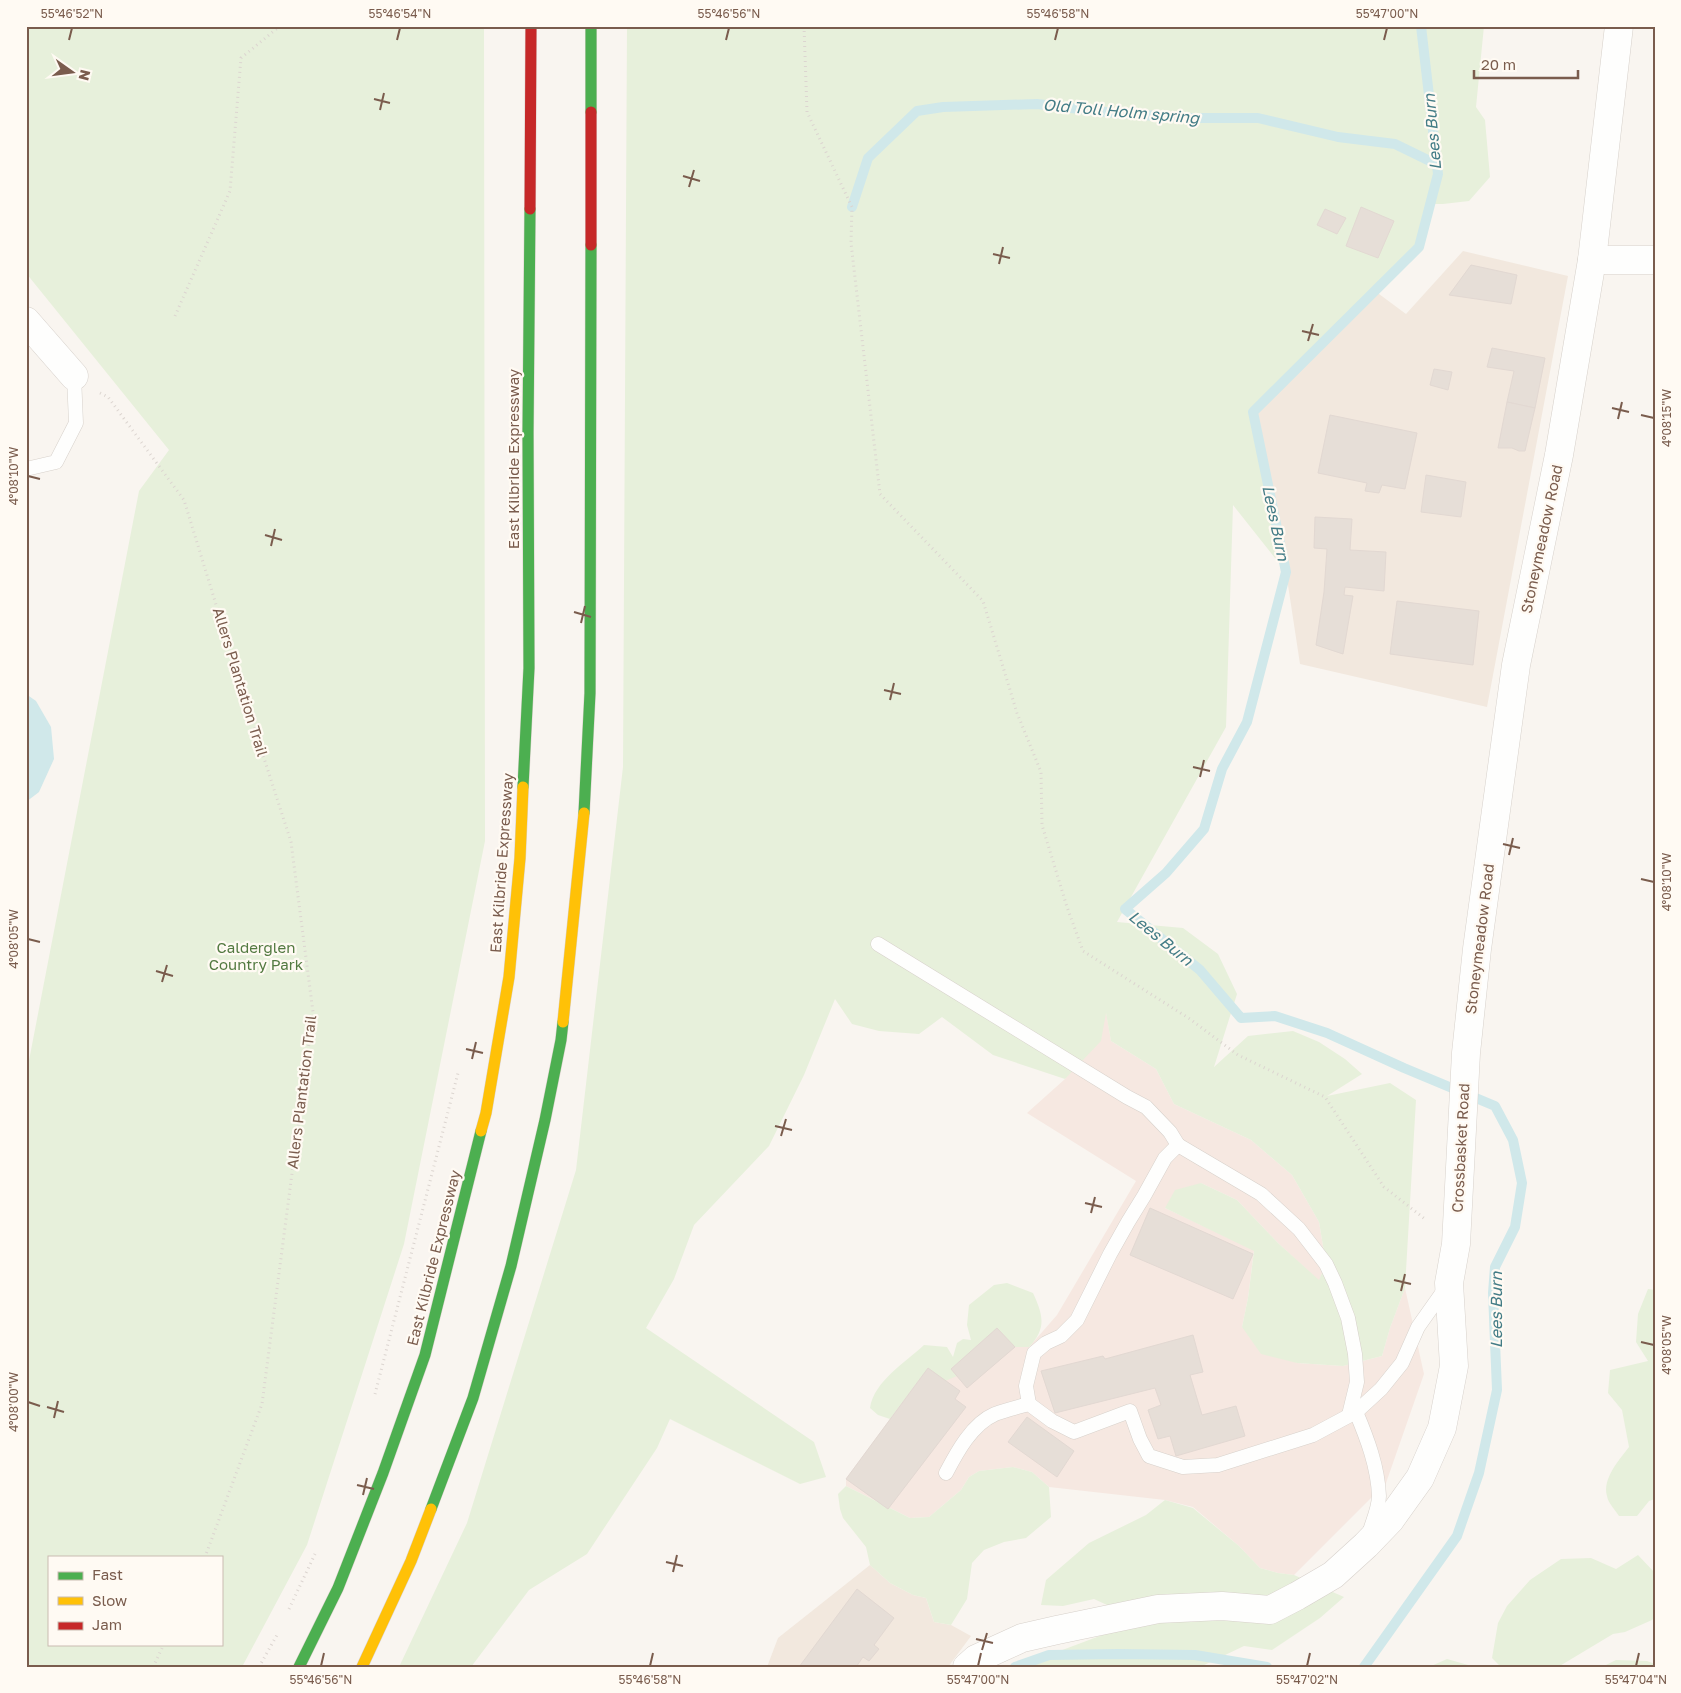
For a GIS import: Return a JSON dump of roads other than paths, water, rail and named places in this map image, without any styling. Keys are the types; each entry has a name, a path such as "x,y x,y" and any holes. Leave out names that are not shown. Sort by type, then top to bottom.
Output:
{"highway":[{"name":"East Kilbride Expressway","path":"299,1667 338,1588 383,1474 425,1355 486,1113 509,977 520,858 529,668 530,26"},
{"path":"362,1667 411,1560 473,1398 511,1266 545,1120 561,1040 584,834 590,693 591,26"}],"street":[{"name":"Stoneymeadow Road","path":"1466,1053 1477,949 1516,665 1559,455 1592,260 1619,26"},
{"path":"1592,260 1655,260"},
{"path":"26,321 74,376"},
{"name":"Crossbasket Road","path":"1449,1283 1456,1244 1466,1053"},
{"path":"967,1667 976,1659 1022,1638 1158,1609 1222,1606 1270,1610 1333,1575 1390,1520 1420,1478 1442,1428 1454,1366 1449,1283"}],"lane":[{"path":"26,469 56,462 76,423 74,376"},
{"path":"878,944 1146,1107 1170,1132 1178,1145 1262,1194 1299,1229 1326,1264 1348,1318 1357,1382 1353,1413 1367,1438 1379,1497 1366,1545"},
{"path":"1178,1145 1165,1158 1128,1222 1077,1320 1061,1336 1046,1343 1034,1353 1026,1386 1029,1404 1052,1421 1074,1432 1130,1411 1140,1439 1149,1456 1183,1467 1218,1464 1313,1435 1353,1413 1381,1389 1402,1363 1418,1326 1449,1283"},
{"path":"946,1473 962,1444 974,1430 993,1415 1029,1404"}],"water":[{"path":"26,694 36,701 51,727 54,759 39,792 26,802"}],"waterway":[{"name":"Lees Burn","path":"1364,1667 1457,1536 1479,1473 1497,1390 1493,1293 1495,1267 1515,1227 1522,1183 1513,1140 1495,1106 1327,1033 1275,1016 1241,1018 1200,970 1125,909 1166,873 1204,829 1222,769 1247,722 1286,572 1253,412 1419,247 1438,174 1421,26"},
{"name":"Old Toll Holm spring","path":"852,207 868,158 917,111 943,107 1037,104 1114,113 1186,118 1258,118 1338,137 1395,144 1436,164"},
{"name":"Lees Burn","path":"1015,1667 1049,1655 1118,1654 1195,1655 1267,1667"}],"park label":[{"name":"Calderglen Country Park","path":"256,956"}]}
